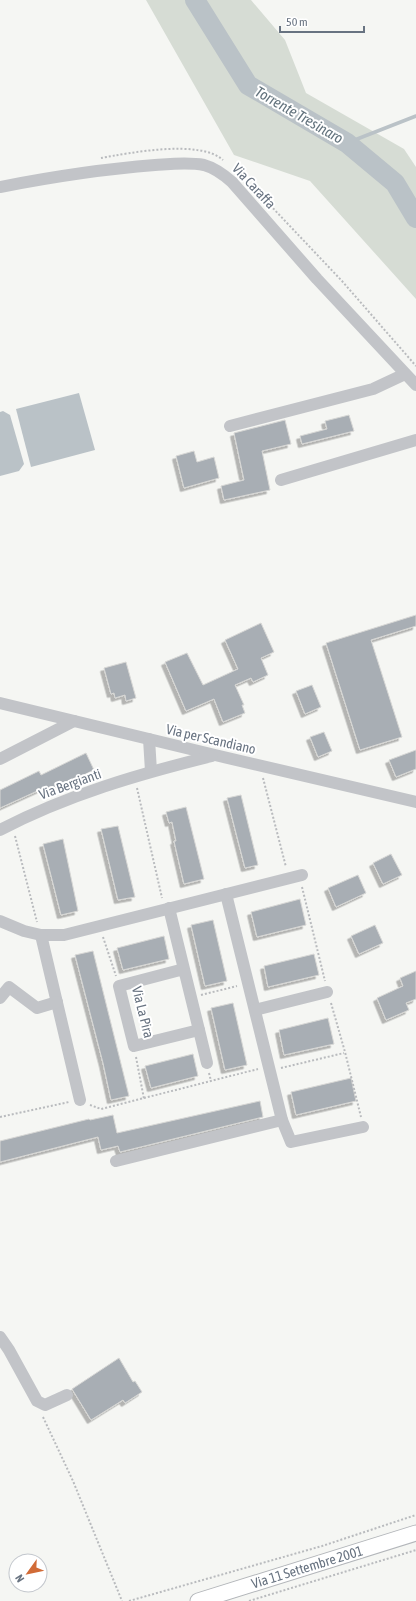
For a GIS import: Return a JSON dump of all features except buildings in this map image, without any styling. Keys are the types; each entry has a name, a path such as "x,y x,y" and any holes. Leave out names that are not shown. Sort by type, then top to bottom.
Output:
{"main road":[{"name":"Via 11 Settembre 2001","path":"198,1601 416,1533"}],"street":[{"name":"Via Caraffa","path":"0,187 30,181 130,167 187,163 204,165 219,171 232,182 317,279 416,386"},
{"path":"230,426 373,389 406,374"},
{"path":"281,480 416,440"},
{"name":"Via per Scandiano","path":"0,703 149,740 416,802"},
{"path":"0,759 74,722"},
{"path":"149,740 151,771"},
{"name":"Via Bergianti","path":"0,830 49,806 151,771 215,755"},
{"path":"0,921 24,931 41,935 64,935 302,875"},
{"path":"226,894 282,1120 291,1142 363,1127"},
{"path":"167,909 184,969 207,1063"},
{"path":"41,935 80,1100"},
{"name":"Via La Pira","path":"184,969 119,986 134,1046 199,1030"},
{"path":"0,998 9,987 37,1008 57,1002"},
{"path":"255,1010 327,992"},
{"path":"116,1161 282,1120"},
{"path":"0,1337 9,1350 37,1401 45,1405 67,1395"}],"path":[{"path":"260,766 289,878"},
{"path":"134,777 167,909"},
{"path":"12,824 41,935"},
{"path":"100,926 119,986"},
{"path":"191,998 248,984"},
{"path":"134,1046 144,1098"},
{"path":"0,1117 80,1100 101,1110 144,1098 345,1052"},
{"path":"41,1412 73,1481 122,1601"},
{"path":"129,1601 322,1546 416,1515"},
{"path":"249,1601 416,1550"}],"shaded area":[{"path":"146,0 251,0 285,40 306,93 404,149 416,167 416,299 310,181 234,155"},
{"path":"79,393 95,450 31,467 16,409"},
{"path":"3,411 10,415 24,464 19,471 0,476 0,412"}],"waterway":[{"name":"Torrente Tresinaro","path":"195,0 248,85 347,143 395,183 416,218"},
{"path":"347,143 416,116"}]}
